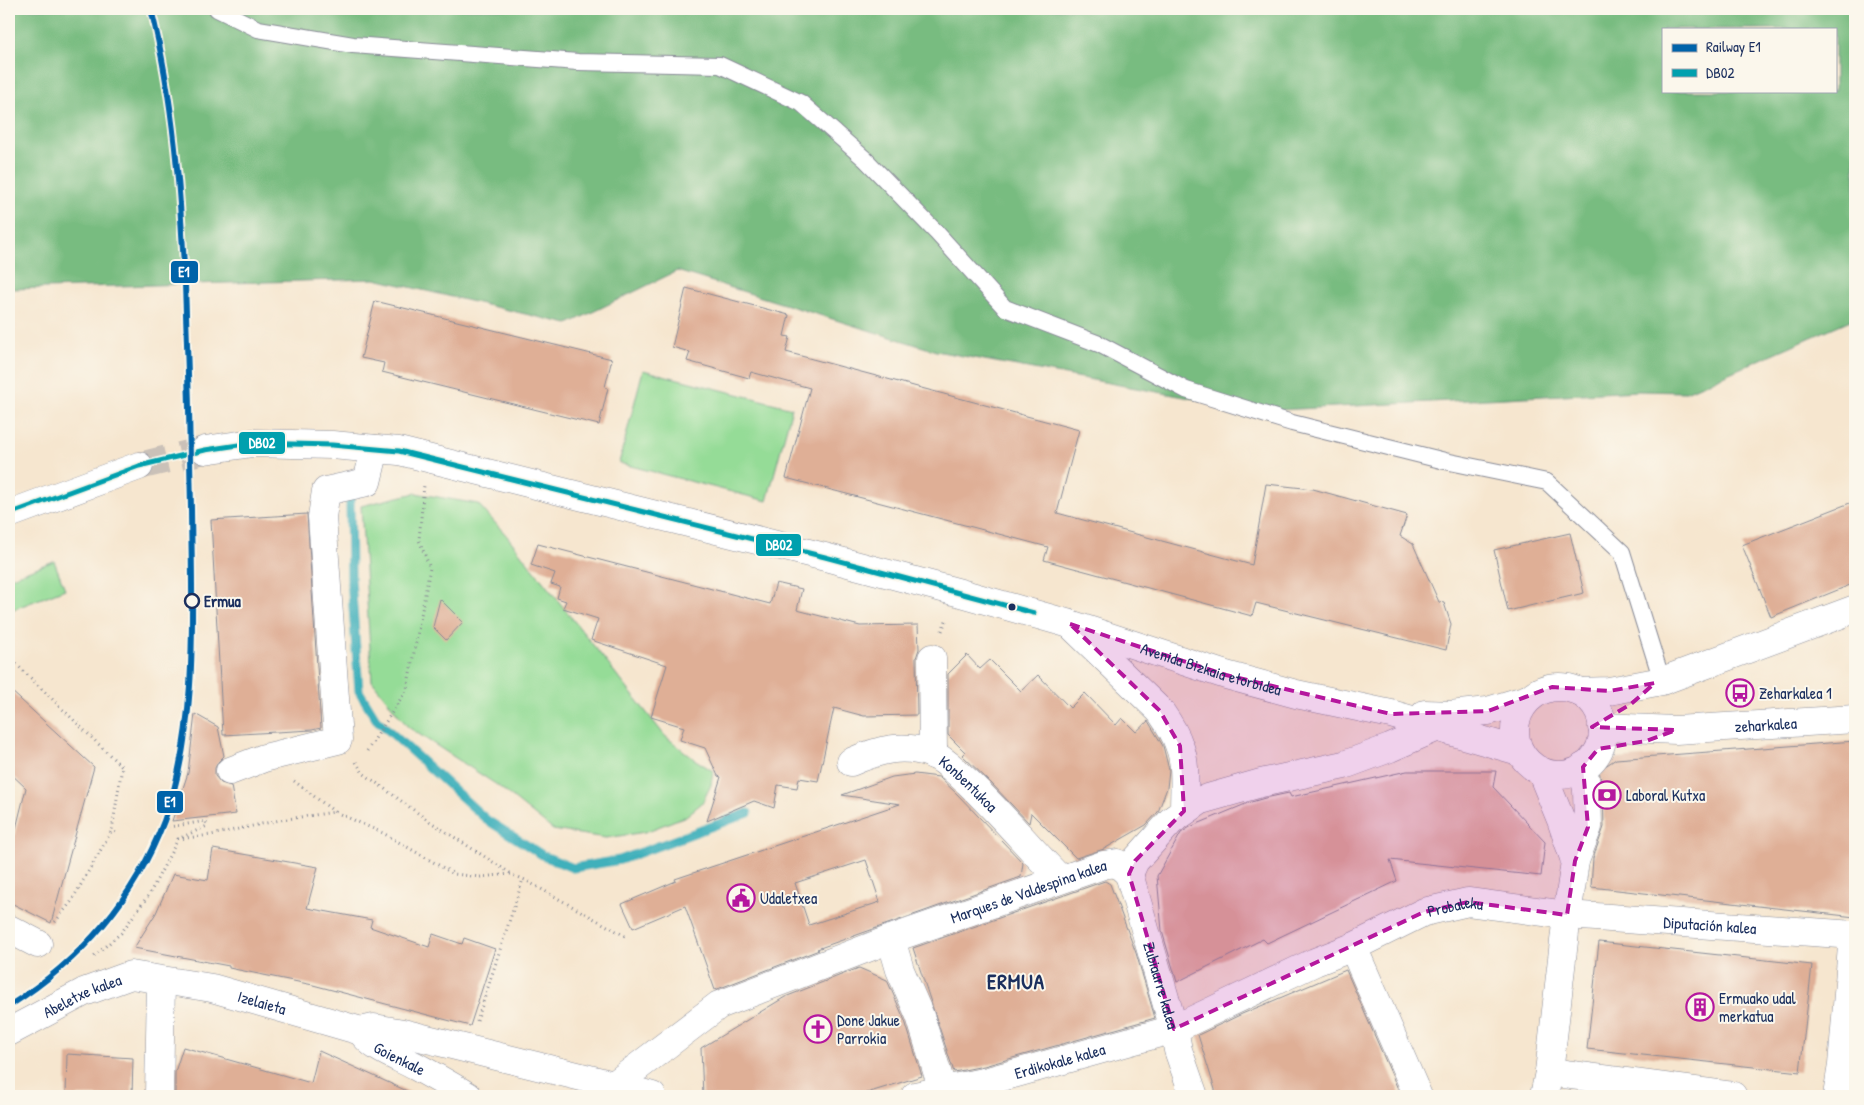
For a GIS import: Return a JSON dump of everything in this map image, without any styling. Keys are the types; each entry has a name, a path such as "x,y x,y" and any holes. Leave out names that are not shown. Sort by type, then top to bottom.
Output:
{"street":[{"name":"Avenida Bizkaia etorbidea","path":"205,450 252,444 332,445 399,451 834,559 1034,613 1226,676 1296,694 1391,714"},
{"path":"230,770 264,758 338,740 322,517 326,491 367,482 375,449"},
{"path":"9,514 139,466"},
{"path":"1579,692 1608,691 1658,682 1855,609"},
{"path":"1070,624 1160,710 1180,746 1184,774 1184,811"},
{"path":"932,658 933,755"},
{"path":"1658,682 1631,704 1596,741 1570,773 1555,775 1540,771 1528,763 1520,751 1515,738 1515,723 1520,710 1528,699 1539,691 1552,687 1565,687 1579,692 1589,699 1597,709 1596,741 1588,790 1588,827 1576,861 1567,915 1546,1084 1733,1096"},
{"path":"1391,714 1450,715 1488,711 1528,699"},
{"path":"1391,714 1520,751"},
{"name":"zeharkalea","path":"1596,741 1619,748 1676,730 1855,719"},
{"name":"Marques de Valdespina kalea","path":"614,1085 719,1005 891,939 1103,865 1116,863 1129,874 1135,861 1170,821 1201,800 1261,783 1344,765 1438,727"},
{"name":"Konbentukoa","path":"851,762 874,752 908,748 933,755 951,767 983,797 1060,879"},
{"path":"1540,771 1576,861"},
{"name":"Zubiaurre kalea","path":"1129,874 1174,1029 1178,1050 1194,1096"},
{"name":"Probaleku","path":"1174,1029 1424,912 1468,902 1567,915"},
{"name":"Diputación kalea","path":"1567,915 1854,935"},
{"path":"9,930 38,944"},
{"path":"1836,1096 1842,1065 1854,935"},
{"path":"891,939 900,970 920,1016 943,1091"},
{"path":"1353,946 1418,1096"},
{"name":"Abeletxe kalea","path":"9,1032 84,992 131,975 160,981"},
{"path":"159,1096 160,981"},
{"name":"Izelaieta","path":"160,981 212,988 361,1031"},
{"path":"361,1031 374,1028 391,1031 652,1096"},
{"name":"Erdikokale kalea","path":"915,1096 943,1091 978,1090 1174,1029"},
{"name":"Goienkale","path":"361,1031 367,1040 375,1046 468,1096"}],"lane":[{"path":"217,9 258,29 353,45 578,62 720,65 801,103 865,158 1005,308 1099,344 1186,390 1292,423 1445,461 1547,482 1622,552 1658,682"}],"path":[{"path":"372,742 407,688 430,568 419,540 426,458"},
{"path":"9,657 122,767 112,830 71,902 38,944"},
{"path":"338,740 363,772 426,819 511,874 627,937"},
{"path":"264,758 335,812 383,833 454,874 480,877 511,874"},
{"path":"178,839 211,835 280,820 335,812"},
{"path":"84,992 90,960 120,933 150,893 178,839 208,826 206,821 169,827"},
{"path":"112,830 118,834"},
{"path":"468,1049 523,879"}],"highlighted area":[{"path":"1070,624 1226,675 1391,714 1488,711 1552,687 1609,691 1655,683 1631,704 1592,727 1676,730 1646,741 1598,749 1583,767 1588,827 1575,861 1567,915 1468,902 1424,912 1174,1029 1129,874 1135,861 1184,811 1180,746 1160,711"}],"green space":[{"path":"9,9 1855,9 1855,318 1686,392 1638,391 1260,411 936,351 677,271 568,324 375,279 9,289"},
{"path":"643,370 792,408 767,501 619,463"},
{"path":"415,493 478,504 507,536 665,736 713,771 711,785 702,803 686,816 645,832 606,838 553,830 497,785 408,727 372,681 361,506"},
{"path":"54,561 65,589 9,611 9,578"}],"building":[{"path":"686,288 789,315 784,336 790,337 786,352 1079,430 1057,513 1252,565 1266,484 1313,489 1407,515 1400,536 1413,544 1439,602 1444,603 1451,624 1446,650 1256,603 1252,616 1044,560 1048,547 786,478 810,388 751,372 749,378 687,361 690,352 672,347"},
{"path":"375,301 612,359 605,387 608,388 599,425 382,372 384,363 361,358"},
{"path":"1855,501 1855,583 1771,617 1742,545"},
{"path":"307,514 321,728 223,735 211,520"},
{"path":"1570,533 1584,593 1508,611 1494,550"},
{"path":"538,544 770,604 776,583 802,589 797,610 860,626 918,625 919,649 916,658 917,715 864,716 834,708 818,781 799,778 797,788 778,785 774,808 754,801 707,821 721,777 718,776 705,748 680,740 684,727 651,717 667,665 591,640 598,619 563,608 566,601 557,598 560,587 551,584 555,573 531,565"},
{"path":"440,599 463,622 446,640 433,627"},
{"path":"967,655 980,669 990,660 1021,691 1038,675 1070,708 1085,693 1116,725 1122,718 1136,732 1148,721 1163,746 1169,770 1167,788 1158,812 1146,825 1104,849 1076,858 1031,813 1029,823 962,755 965,752 948,735 948,674"},
{"path":"9,689 94,767 51,923 9,902 9,857 26,788 9,772"},
{"path":"195,714 218,727 224,756 215,768 215,776 221,783 231,786 236,814 172,821 188,773"},
{"path":"1855,741 1855,917 1591,887 1593,858 1604,827 1603,790 1599,770 1616,759"},
{"path":"1407,771 1496,771 1493,787 1545,842 1541,876 1390,860 1397,881 1267,943 1263,939 1177,982 1162,931 1157,876 1181,833 1190,827 1265,798 1289,793 1291,797"},
{"path":"915,774 939,777 1023,863 1021,877 817,949 819,950 715,990 685,906 633,928 622,904 676,881 675,879 900,804 842,795 892,777","holes":["866,860 880,902 809,925 795,883"]},
{"path":"213,849 318,867 307,908 372,920 370,927 429,947 433,934 462,944 464,938 495,949 470,1026 313,985 229,968 229,966 134,948 156,913 173,874 208,880"},
{"path":"1105,881 1110,884 1136,953 1155,1018 984,1066 954,1072 913,948"},
{"name":"Ermuako udal merkatua","path":"1599,942 1812,965 1800,1072 1587,1049"},
{"name":"Done Jakue Parrokia","path":"859,968 887,980 905,1021 922,1076 857,1096 703,1096 701,1048 785,997"},
{"path":"1346,970 1401,1096 1217,1096 1198,1035 1242,1014"},
{"path":"183,1047 311,1083 319,1051 418,1096 175,1096 175,1072"},
{"path":"67,1054 133,1058 132,1096 66,1096"}],"waterway":[{"path":"350,498 351,579 359,691 376,719 487,820 544,856 573,868 620,860 748,813"}],"tunnel":[{"path":"139,466 205,450"}],"rail line":[{"name":"E1","path":"9,1006 35,988 81,949 102,926 137,877 152,850 164,821 175,785 183,747 188,708 192,627 190,453 185,284 181,215 171,111 151,9"}],"transit line":[{"name":"DB02","path":"9,514 139,466 205,450 252,443 332,445 399,451 825,557 1034,613"}],"place":[{"name":"Ermua","path":"192,601"},
{"name":"Zeharkalea 1","path":"1740,693"},
{"name":"Laboral Kutxa","path":"1607,795"},
{"name":"Udaletxea","path":"741,898"},
{"name":"Ermuako udal merkatua","path":"1700,1007"},
{"name":"Done Jakue Parrokia","path":"818,1029"}],"district":[{"name":"ERMUA","path":"1016,982"}]}
